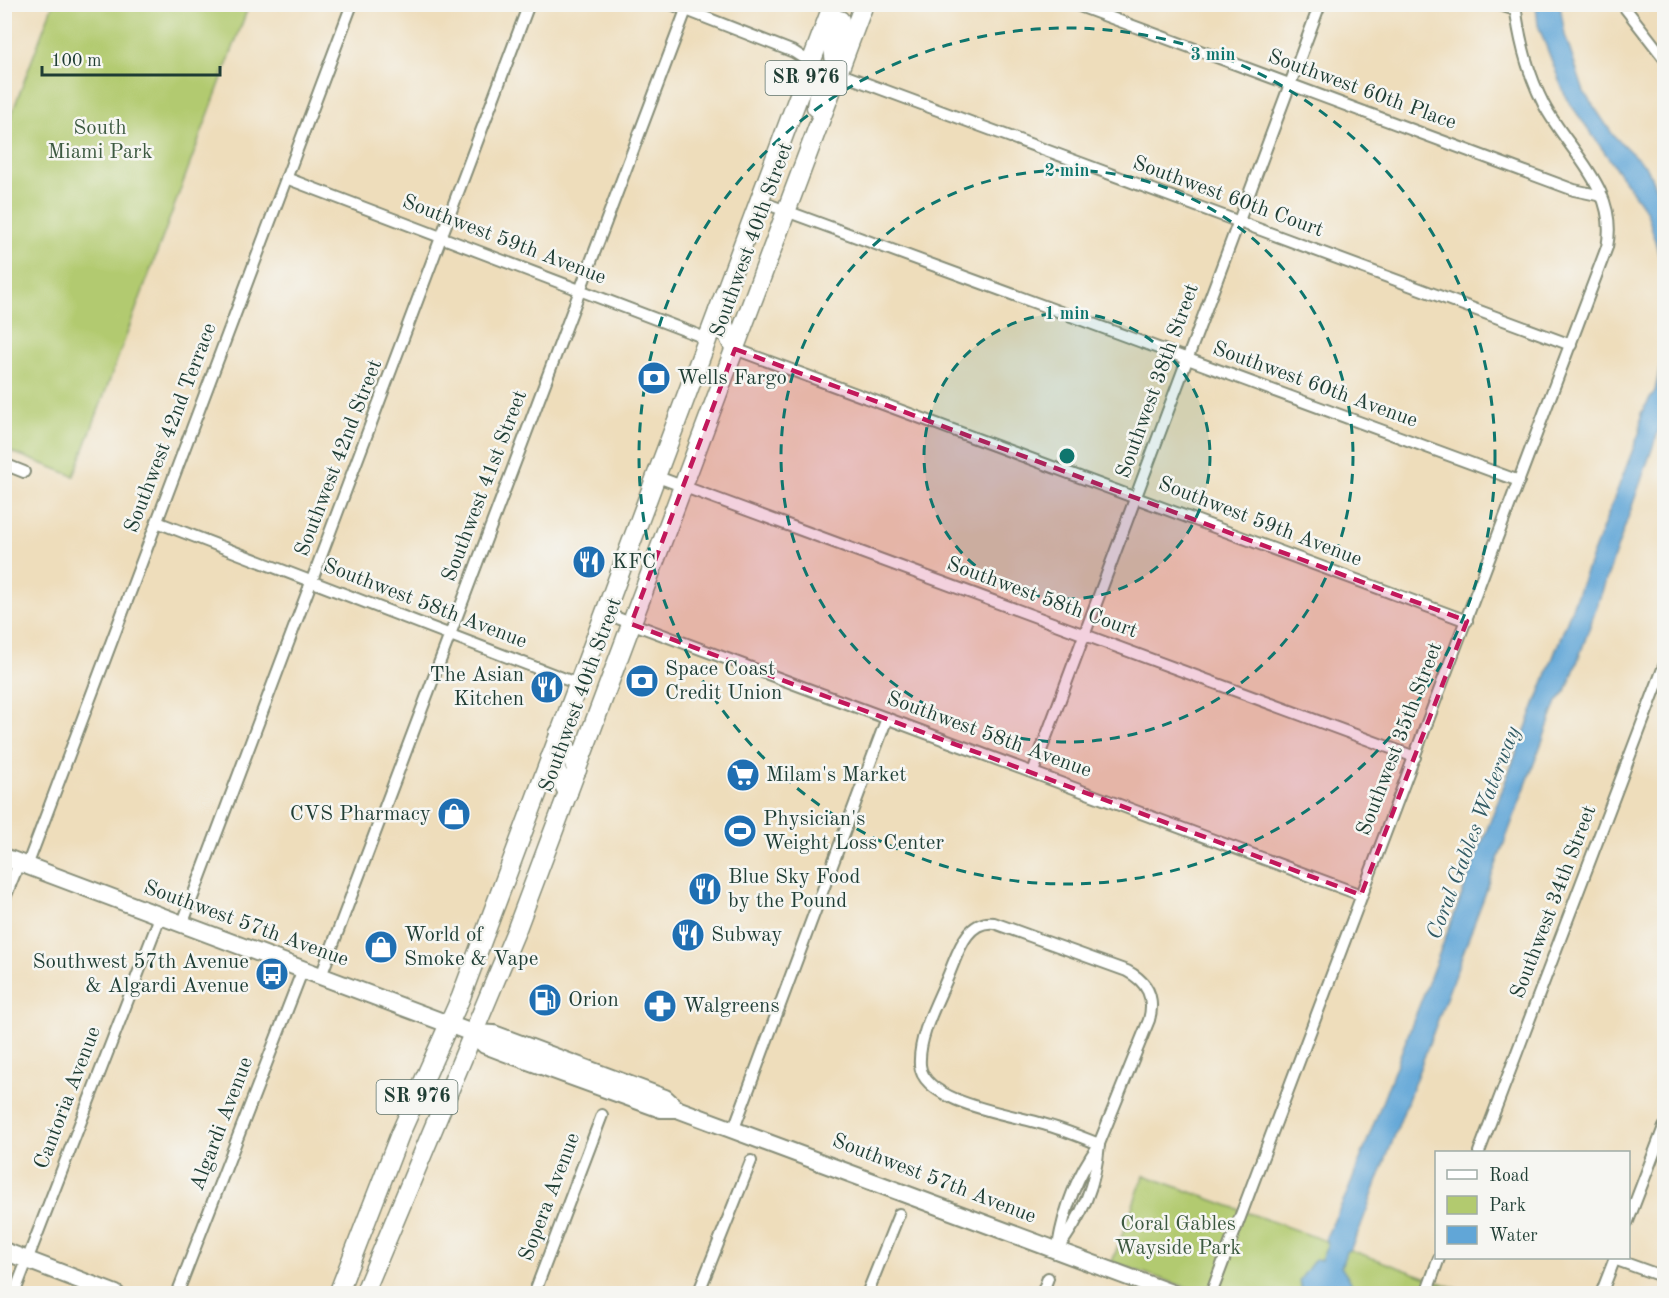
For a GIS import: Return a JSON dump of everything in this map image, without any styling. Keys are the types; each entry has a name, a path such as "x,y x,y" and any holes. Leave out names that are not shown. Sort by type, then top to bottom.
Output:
{"main road":[{"name":"Southwest 40th Street","path":"338,1293 400,1134 450,1024 835,4"},
{"path":"835,4 840,20 832,42 832,54 838,73"},
{"name":"Southwest 40th Street","path":"364,1293 516,931 864,4"},
{"path":"812,63 821,78 815,105 819,123"},
{"path":"718,311 726,325 728,339 735,349"},
{"path":"559,733 577,770"},
{"path":"550,758 568,793"},
{"name":"Southwest 57th Avenue","path":"17,862 450,1024 472,1033 485,1045 665,1098 677,1109 733,1131 810,1157 1174,1293"},
{"path":"4,1251 116,1293"}],"street":[{"name":"Southwest 42nd Terrace","path":"4,900 17,862 157,522 352,4"},
{"name":"Southwest 42nd Street","path":"182,925 529,4"},
{"path":"671,4 794,52 812,63"},
{"name":"Southwest 60th Place","path":"1074,4 1574,190 1602,196"},
{"name":"Southwest 38th Street","path":"1033,772 1320,4"},
{"path":"1497,4 1516,7"},
{"path":"1622,4 1665,58"},
{"name":"Southwest 35th Street","path":"1211,1293 1608,243 1608,221 1602,196 1593,176 1539,96 1524,51 1516,7"},
{"name":"Southwest 41st Street","path":"321,976 686,10"},
{"name":"Southwest 60th Court","path":"838,73 1571,345"},
{"name":"Southwest 59th Avenue","path":"286,178 708,339"},
{"name":"Southwest 60th Avenue","path":"759,201 1519,482"},
{"name":"Southwest 59th Avenue","path":"735,349 1467,621"},
{"path":"4,464 24,472"},
{"name":"Southwest 58th Court","path":"655,476 1415,757"},
{"name":"Southwest 58th Avenue","path":"157,522 578,684"},
{"name":"Southwest 58th Avenue","path":"604,613 1361,895"},
{"name":"Southwest 34th Street","path":"1479,1151 1665,666"},
{"path":"733,1131 887,718"},
{"name":"Cantoria Avenue","path":"14,1293 160,917"},
{"path":"1057,1249 1077,1224 1097,1173 1100,1144 1149,1020 1152,1004 1149,990 1140,979 1127,970 1006,926 988,922 978,926 962,944 929,1024 920,1056 922,1073 929,1084 950,1097 1050,1126 1100,1144"},
{"name":"Algardi Avenue","path":"177,1293 303,969"},
{"name":"Sopera Avenue","path":"534,1293 602,1115"},
{"path":"1630,1218 1665,1127"},
{"path":"698,1293 752,1161"},
{"path":"867,1293 898,1214"},
{"path":"1426,1293 1438,1259"},
{"path":"1601,1293 1614,1259"},
{"path":"1617,1259 1665,1277"},
{"path":"1042,1293 1048,1278"}],"highlighted area":[{"path":"735,349 1467,621 1361,895 631,624"}],"green space":[{"name":"South Miami Park","path":"53,4 249,5 74,476 4,449 5,132"},
{"name":"Coral Gables Wayside Park","path":"1144,1175 1469,1293 1203,1293 1112,1262"}],"water":[{"path":"1536,5 1560,5 1565,35 1584,92 1613,135 1647,168 1664,207 1664,273 1647,212 1566,98 1538,25"},
{"path":"1664,348 1664,415 1577,663 1566,691 1557,702 1360,1228 1351,1248 1346,1252 1341,1267 1351,1282 1350,1293 1303,1293 1299,1281 1315,1259 1321,1260 1328,1244 1326,1237 1348,1191 1640,431 1641,413 1655,391"}],"place":[{"name":"Wells Fargo","path":"654,378"},
{"name":"KFC","path":"589,562"},
{"name":"Space Coast Credit Union","path":"642,681"},
{"name":"The Asian Kitchen","path":"547,687"},
{"name":"Milam's Market","path":"743,775"},
{"name":"CVS Pharmacy","path":"454,814"},
{"name":"Physician's Weight Loss Center","path":"740,831"},
{"name":"Blue Sky Food by the Pound","path":"705,889"},
{"name":"Subway","path":"688,935"},
{"name":"World of Smoke & Vape","path":"381,947"},
{"name":"Southwest 57th Avenue & Algardi Avenue","path":"272,974"},
{"name":"Orion","path":"545,1000"},
{"name":"Walgreens","path":"660,1006"}],"water label":[{"name":"Coral Gables Waterway","path":"1474,833"}]}
